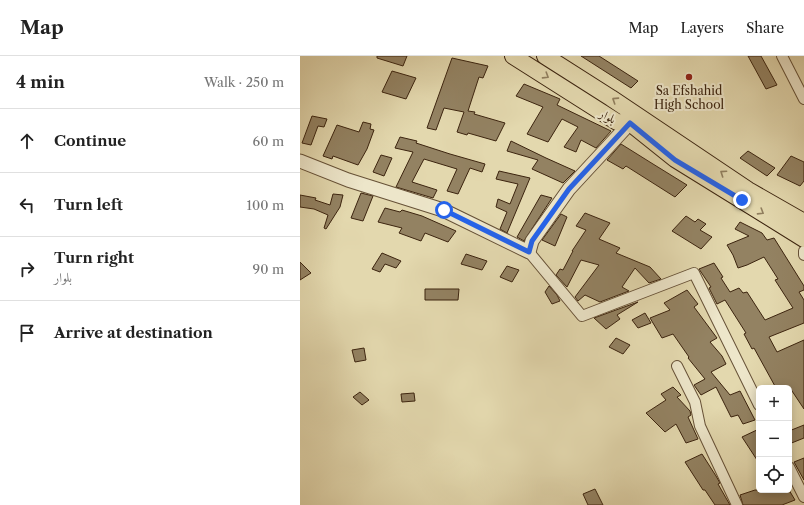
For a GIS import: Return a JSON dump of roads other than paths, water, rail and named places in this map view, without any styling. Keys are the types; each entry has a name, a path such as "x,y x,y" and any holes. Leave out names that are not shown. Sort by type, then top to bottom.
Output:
{"main road":[{"name":"بلوار","path":"513,56 617,122 630,123 675,160 745,195 804,222"},
{"name":"بلوار","path":"545,56 611,98 804,239"}],"street":[{"path":"782,56 804,99"},
{"path":"529,252 532,241 569,189 630,123"},
{"path":"300,161 348,180 444,210 529,252 582,316 694,273 756,399"},
{"path":"677,366 695,402 700,426 736,505"},
{"path":"792,473 804,497"}],"place":[{"name":"Sa Efshahid High School","path":"689,77"}]}
